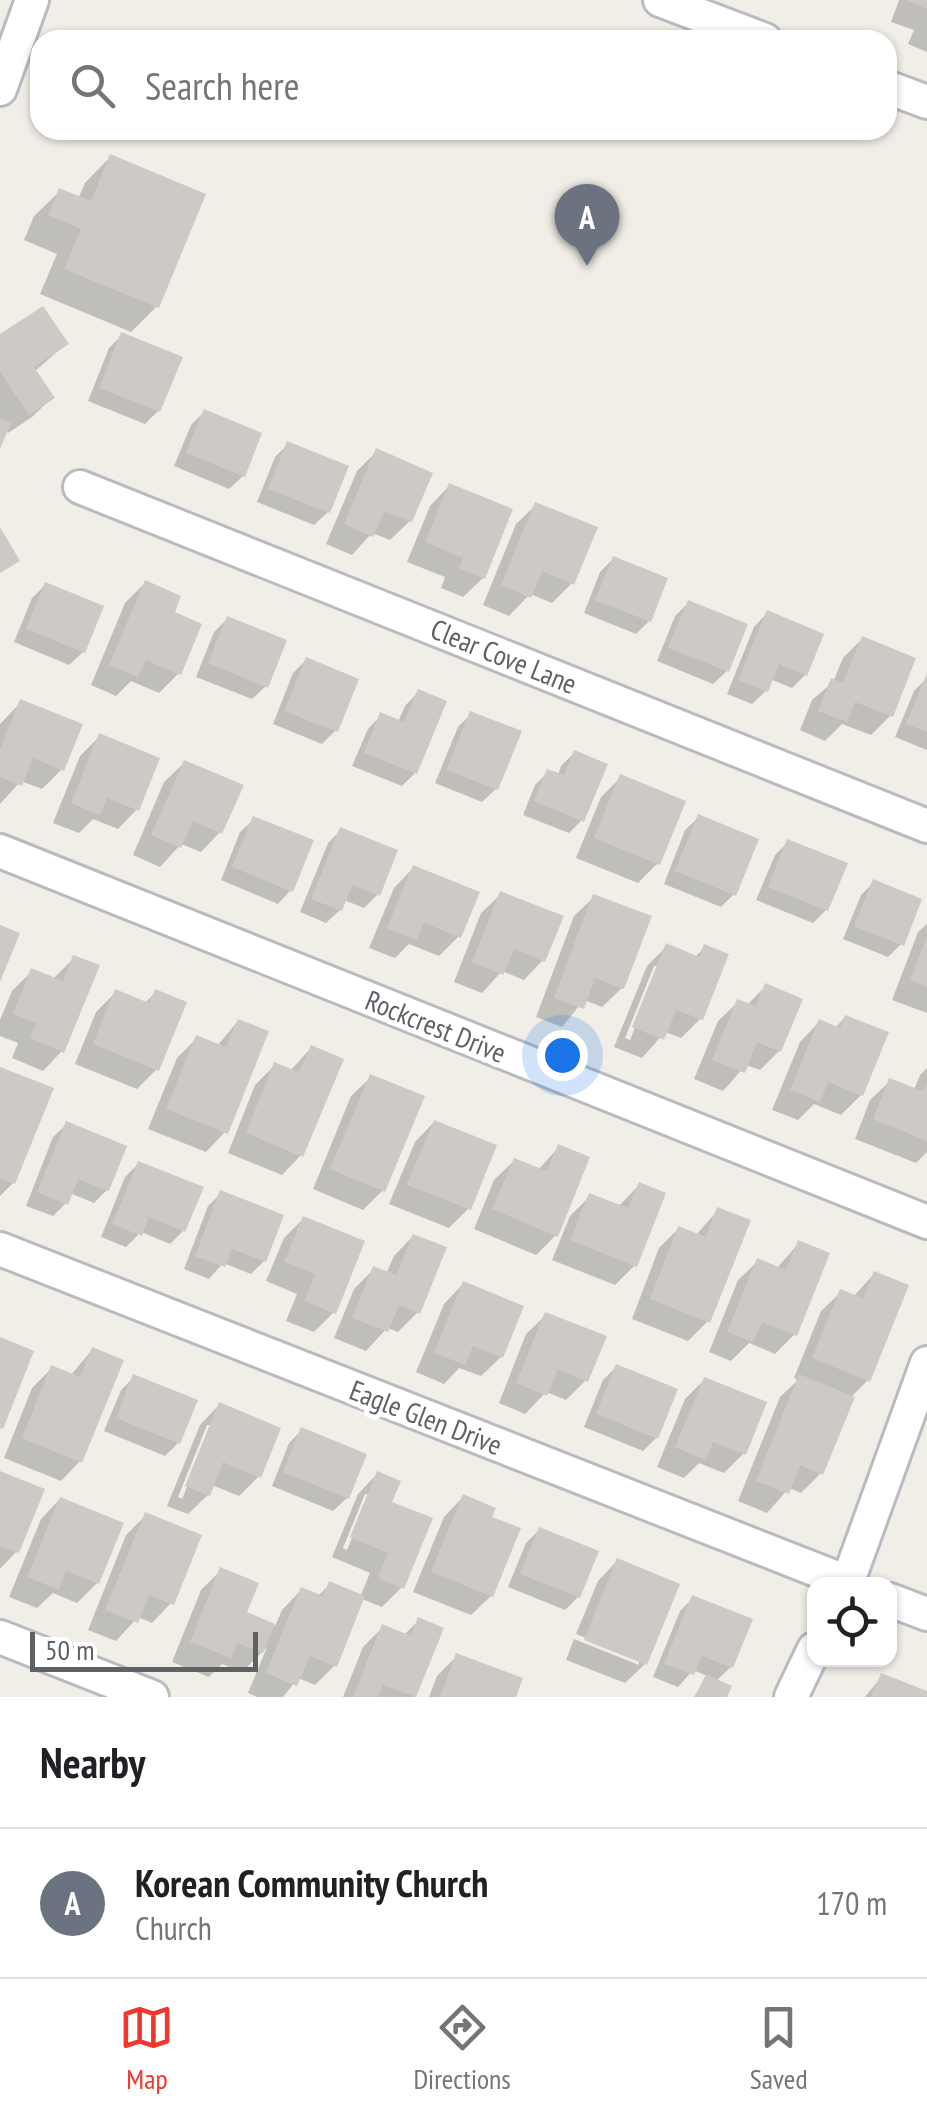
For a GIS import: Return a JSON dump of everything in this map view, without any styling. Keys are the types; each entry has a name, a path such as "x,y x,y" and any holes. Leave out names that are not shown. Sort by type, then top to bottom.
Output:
{"street":[{"path":"660,0 739,30"},
{"path":"0,89 19,9"},
{"path":"897,90 927,102"},
{"name":"Clear Cove Lane","path":"80,487 927,826"},
{"name":"Rockcrest Drive","path":"0,851 927,1222"},
{"name":"Eagle Glen Drive","path":"0,1250 831,1577"},
{"path":"851,1577 927,1363"},
{"path":"897,1603 927,1614"},
{"path":"0,1637 152,1697"},
{"path":"790,1697 807,1664"}],"building":[{"path":"905,0 927,0 927,9"},
{"path":"110,154 206,194 159,308 64,269 81,229 48,215 59,188 91,201"},
{"path":"43,306 69,344 34,367 55,398 29,415 0,372 0,334"},
{"path":"121,332 183,357 160,412 99,388"},
{"path":"204,409 262,433 245,477 186,453"},
{"path":"0,418 11,423 0,449"},
{"path":"287,441 349,466 330,513 268,489"},
{"path":"376,448 433,473 412,522 385,511 373,537 344,524"},
{"path":"449,483 513,509 485,579 459,568 463,558 425,542"},
{"path":"535,502 598,527 574,585 542,571 531,598 501,585"},
{"path":"0,527 20,561 0,573"},
{"path":"613,556 668,578 651,622 595,600"},
{"path":"145,580 181,596 175,612 202,624 181,675 146,660 138,677 109,665"},
{"path":"45,582 104,606 85,653 26,629"},
{"path":"688,600 748,624 729,672 668,648"},
{"path":"767,610 824,634 807,676 779,664 768,692 738,680"},
{"path":"227,616 287,640 268,688 208,663"},
{"path":"862,636 916,658 893,717 855,702 847,722 818,711 831,678 843,683"},
{"path":"306,657 359,679 338,732 284,711"},
{"path":"927,673 927,732 906,724"},
{"path":"418,689 447,701 417,774 364,753 380,712 404,722"},
{"path":"20,699 83,724 64,771 33,758 22,786 0,777 0,749"},
{"path":"470,711 522,731 498,790 446,770"},
{"path":"99,733 160,758 139,811 107,798 100,815 71,803"},
{"path":"574,750 608,764 584,822 534,801 547,769 564,775"},
{"path":"184,760 244,785 222,834 193,821 181,848 151,835"},
{"path":"620,774 686,801 660,865 594,838"},
{"path":"698,814 759,839 736,896 675,871"},
{"path":"253,816 314,840 293,892 232,867"},
{"path":"340,827 398,850 380,896 352,885 342,911 311,899"},
{"path":"787,839 848,863 828,911 768,887"},
{"path":"413,865 480,892 461,938 424,923 417,940 387,928"},
{"path":"873,879 922,899 904,946 854,926"},
{"path":"500,891 564,916 545,962 514,949 503,975 472,962"},
{"path":"593,894 652,916 624,989 595,978 584,1009 554,998"},
{"path":"0,925 20,933 0,982"},
{"path":"927,937 927,987 910,980"},
{"path":"666,943 699,957 704,944 729,954 703,1020 676,1010 664,1040 632,1027"},
{"path":"73,955 100,965 64,1053 30,1038 36,1023 13,1014 31,968 63,981"},
{"path":"765,983 803,999 781,1052 757,1042 745,1073 712,1060 737,999 756,1006"},
{"path":"115,989 149,1003 155,989 187,1002 159,1071 93,1044"},
{"path":"845,1015 889,1032 863,1096 828,1082 820,1102 790,1090 819,1019 840,1028"},
{"path":"238,1019 269,1031 228,1134 166,1109 196,1035 226,1047"},
{"path":"311,1045 344,1059 303,1157 246,1133 274,1062 299,1072"},
{"path":"0,1067 54,1088 15,1184 0,1178"},
{"path":"370,1074 425,1096 385,1192 330,1169"},
{"path":"889,1078 923,1091 927,1083 927,1141 873,1119"},
{"path":"434,1120 497,1145 471,1210 407,1185"},
{"path":"66,1121 127,1146 109,1191 78,1179 68,1205 37,1192"},
{"path":"558,1144 590,1157 558,1237 492,1209 514,1158 547,1171"},
{"path":"138,1161 204,1187 185,1232 149,1217 142,1236 112,1224"},
{"path":"639,1182 666,1193 637,1267 570,1240 589,1193 628,1208"},
{"path":"220,1190 284,1215 266,1262 232,1249 225,1267 195,1256"},
{"path":"717,1207 751,1220 710,1323 650,1299 678,1226 706,1237"},
{"path":"303,1216 365,1241 336,1314 304,1301 315,1274 284,1262"},
{"path":"413,1234 447,1247 420,1314 399,1305 388,1332 352,1318 373,1266 396,1275"},
{"path":"798,1240 830,1253 797,1336 762,1322 753,1342 727,1332 757,1258 786,1270"},
{"path":"874,1271 909,1285 870,1382 812,1358 840,1289 863,1298"},
{"path":"463,1281 524,1306 503,1358 473,1346 465,1365 434,1353"},
{"path":"545,1312 607,1336 588,1382 558,1369 547,1396 516,1383"},
{"path":"0,1337 34,1351 3,1429 0,1428"},
{"path":"92,1347 124,1360 82,1463 22,1438 51,1365 80,1377"},
{"path":"616,1364 678,1389 658,1439 596,1414"},
{"path":"133,1374 198,1400 180,1444 116,1418"},
{"path":"799,1374 855,1397 823,1475 800,1465 789,1494 756,1481"},
{"path":"704,1377 767,1402 746,1455 713,1442 706,1460 675,1447"},
{"path":"219,1402 281,1428 261,1478 223,1462 210,1496 185,1486"},
{"path":"301,1427 367,1454 349,1499 283,1472"},
{"path":"0,1471 45,1489 19,1553 0,1546"},
{"path":"377,1471 401,1481 392,1502 433,1518 404,1589 378,1578 388,1553 350,1537"},
{"path":"463,1494 496,1508 492,1517 521,1528 493,1597 431,1572"},
{"path":"60,1497 124,1523 99,1584 66,1571 59,1590 27,1577"},
{"path":"145,1512 202,1535 174,1605 149,1595 138,1623 105,1610"},
{"path":"539,1527 599,1551 580,1598 520,1574"},
{"path":"617,1558 680,1584 647,1665 584,1640"},
{"path":"220,1567 259,1583 247,1612 275,1624 263,1653 237,1643 231,1658 190,1642"},
{"path":"329,1581 365,1596 337,1667 310,1656 297,1686 266,1673 301,1587 323,1596"},
{"path":"692,1595 753,1619 733,1668 702,1656 694,1675 664,1664"},
{"path":"418,1617 444,1628 416,1697 383,1685 378,1697 353,1697 382,1624 411,1636"},
{"path":"456,1653 523,1678 516,1697 440,1697"},
{"path":"881,1673 927,1691 927,1697 871,1697"},
{"path":"706,1674 732,1686 727,1697 695,1697"}],"place":[{"name":"Korean Community Church","path":"587,266"}]}
